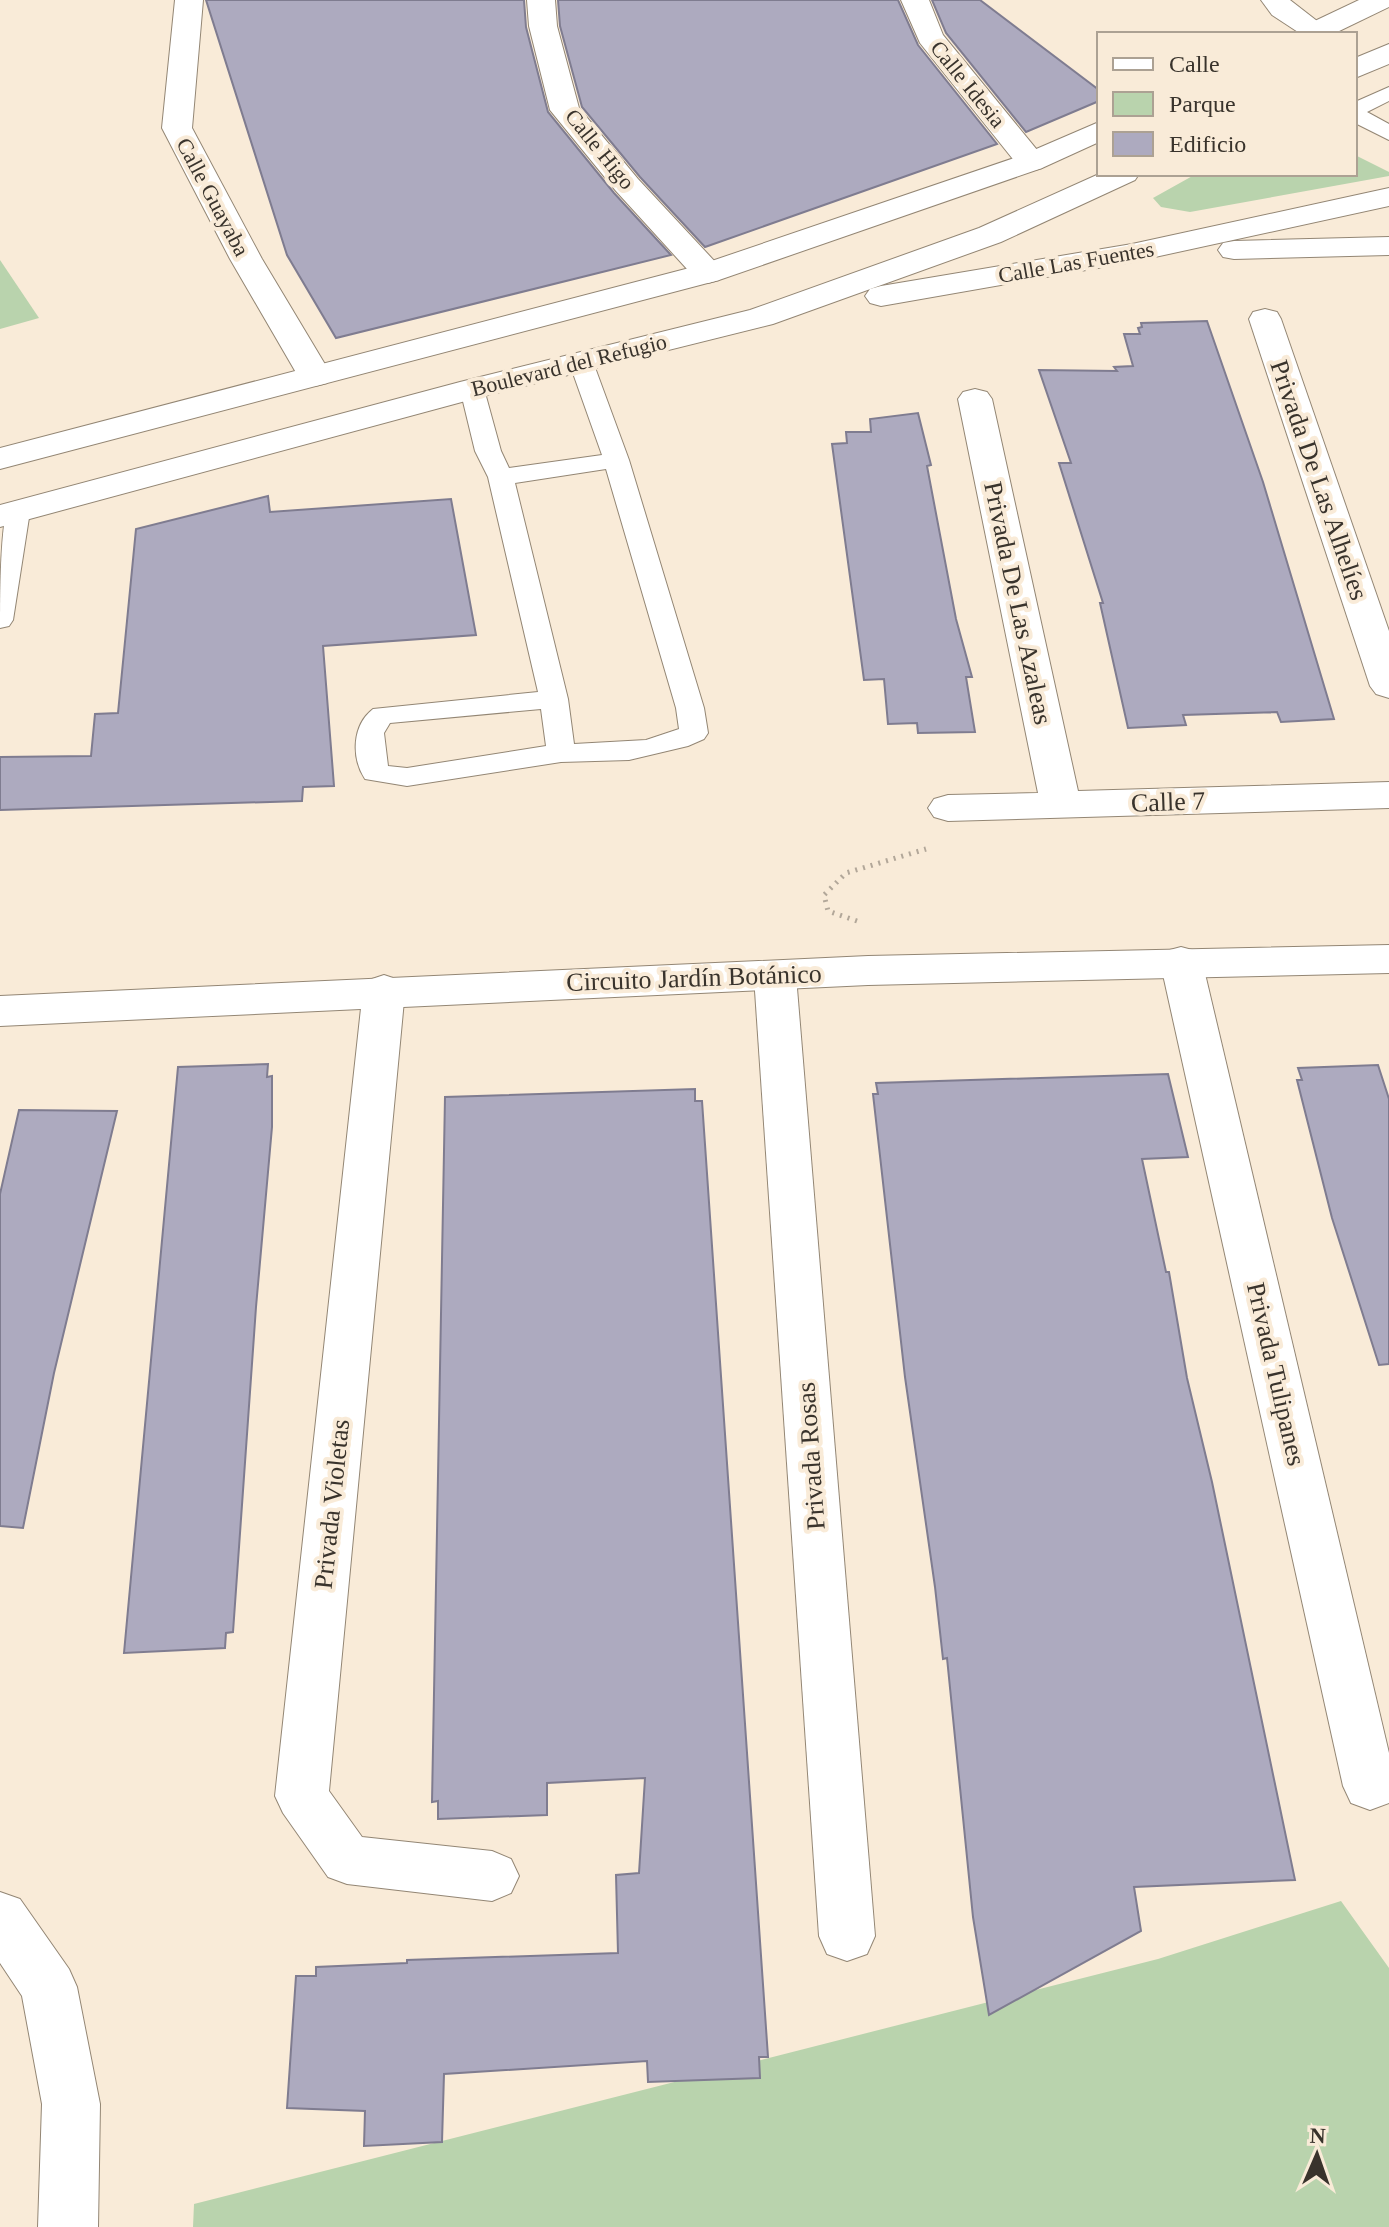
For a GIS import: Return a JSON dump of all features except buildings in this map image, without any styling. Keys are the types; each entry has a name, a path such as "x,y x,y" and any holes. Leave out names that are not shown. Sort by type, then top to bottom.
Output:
{"street":[{"name":"Calle Guayaba","path":"189,0 177,128 246,259 315,376"},
{"name":"Calle Higo","path":"541,0 543,26 565,110 627,185 708,273"},
{"name":"Calle Idesia","path":"915,0 930,37 1031,162"},
{"path":"1275,0 1312,32"},
{"path":"1315,32 1382,0"},
{"path":"1357,68 1389,50 1384,40 1389,35"},
{"path":"0,459 708,273 1031,162 1097,132"},
{"name":"Boulevard del Refugio","path":"9,513 472,389 761,317 990,235 1120,176"},
{"name":"Calle Las Fuentes","path":"761,317 1132,253 1389,197"},
{"path":"1132,253 1389,246"},
{"name":"Privada De Las Alhelíes","path":"1265,319 1389,686"},
{"name":"Privada De Las Azaleas","path":"975,399 1061,806"},
{"name":"Calle 7","path":"967,808 1389,795"},
{"name":"Circuito Jardín Botánico","path":"0,1011 384,990 941,967 1389,959"},
{"name":"Privada Tulipanes","path":"1181,961 1370,1786"},
{"name":"Privada Rosas","path":"775,976 847,1936"},
{"name":"Privada Violetas","path":"384,990 302,1796 347,1860 492,1876"},
{"path":"0,1917 49,1987 71,2104 68,2227"}],"lane":[{"path":"1357,111 1389,93"},
{"path":"1357,113 1389,133"},
{"path":"554,699 383,715 373,720 368,730 375,773 407,777 561,753 622,753 668,746 694,733 616,460 581,362"},
{"path":"472,389 488,451 501,477 554,699 561,753"},
{"path":"501,477 616,460"},
{"path":"0,620 9,513"}],"path":[{"path":"861,921 828,911 824,895 846,873 871,863 924,850 967,808"}],"green space":[{"path":"1357,156 1389,172 1389,176 1190,212 1161,207 1153,198 1192,176 1357,176"},
{"path":"0,260 39,318 0,329"},
{"path":"1341,1901 1389,1968 1389,2227 193,2227 194,2204 1158,1959"}]}
